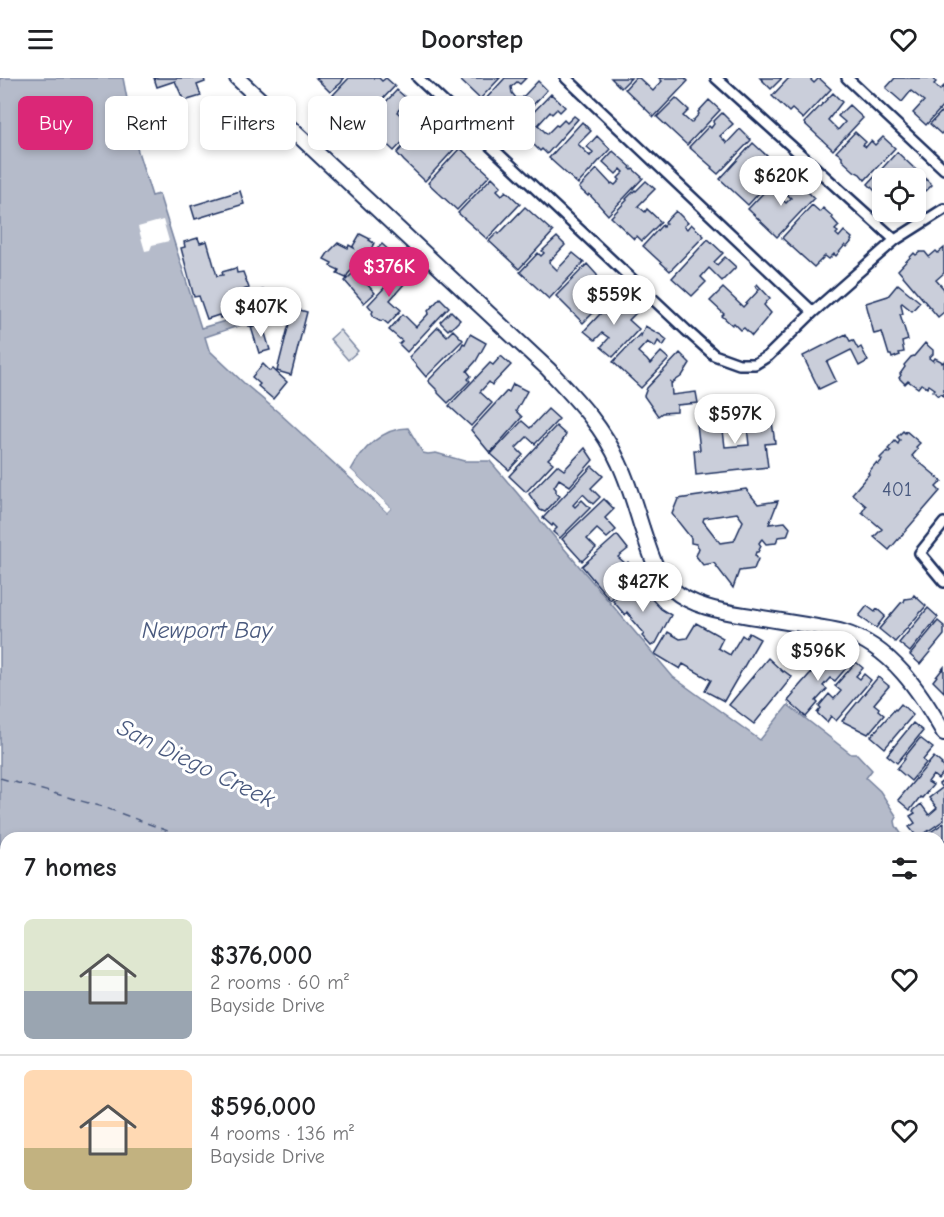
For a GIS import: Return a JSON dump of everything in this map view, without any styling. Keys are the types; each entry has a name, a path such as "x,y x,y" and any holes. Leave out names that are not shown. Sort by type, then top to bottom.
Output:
{"main road":[{"path":"237,78 548,369 583,407 601,429 618,460 652,558 670,588 705,607 843,632 863,640 883,653 908,679 925,700 944,733"}],"street":[{"path":"418,78 714,355 739,364 755,364 768,356 813,312 894,240 944,209"},
{"path":"566,78 813,312"},
{"path":"716,78 894,240"},
{"path":"847,78 944,169"},
{"path":"944,523 920,553 944,582"}],"shaded area":[{"path":"340,330 358,351 348,360 330,339"}],"water":[{"name":"Newport Bay","path":"0,78 123,78 126,96 105,96 105,150 138,150 152,196 159,194 201,328 239,317 241,325 205,337 209,350 387,512 391,508 351,470 367,447 390,432 408,428 423,453 436,453 464,461 490,461 673,677 760,740 788,705 851,754 857,754 872,770 866,778 880,791 897,817 896,826 900,832 0,832"}],"pier":[{"path":"163,220 169,241 152,245 150,250 145,251 138,227"},
{"path":"334,461 387,508 349,472 348,468 351,470 391,508 387,512"}],"building":[{"path":"154,78 204,78 205,82 197,85 201,96 188,100 188,96 182,96 175,81 157,87"},
{"path":"316,78 344,78 330,92"},
{"path":"349,78 379,78 382,81 386,78 395,86 386,96 333,95"},
{"path":"458,78 500,78 483,96 477,96"},
{"path":"505,78 526,78 520,84 517,82 511,87 514,96 488,96"},
{"path":"611,78 631,78 621,88"},
{"path":"635,78 639,78 653,91 662,81 659,78 685,78 688,81 654,117 625,89"},
{"path":"760,78 782,78 771,89"},
{"path":"789,78 812,78 814,83 819,78 831,89 803,119 792,109 789,112 772,96"},
{"path":"895,78 932,78 940,90 944,86 944,105 926,125 913,113 924,101 911,91 902,102 886,88"},
{"path":"538,81 547,90 535,103 535,96 524,96"},
{"path":"397,90 404,96 399,96 397,112 399,114 399,146 394,151 387,144 387,101"},
{"path":"833,93 842,102 828,120 838,130 845,122 838,116 849,105 863,118 833,150 804,123"},
{"path":"551,94 565,107 560,112 557,109 552,114 550,112 538,125 547,134 564,120 567,123 574,116 578,119 547,154 535,146 535,110"},
{"path":"676,98 689,110 683,116 691,123 709,100 720,110 687,145 657,117"},
{"path":"944,109 944,131 941,134 930,124"},
{"path":"722,113 733,124 720,136 727,143 740,129 751,140 718,174 689,147 709,126 711,128 713,122"},
{"path":"582,122 591,131 578,144 590,156 593,152 587,147 597,136 610,149 578,184 549,158"},
{"path":"855,132 866,142 863,145 866,147 871,141 875,145 883,137 895,148 876,168 872,168 872,173 865,180 836,152"},
{"path":"753,143 781,169 748,205 720,179"},
{"path":"400,150 453,150 425,181 397,153"},
{"path":"458,150 462,150 490,175 457,210 428,183"},
{"path":"613,151 643,178 608,215 589,194 588,196 579,188 597,169 611,184 615,185 620,180 618,178 624,172 621,169 616,174 603,162"},
{"path":"897,152 914,168 882,168"},
{"path":"492,177 501,186 497,190 502,195 506,191 520,204 487,239 458,213"},
{"path":"794,178 814,198 777,237 748,209 769,187 786,203 791,198 782,190"},
{"path":"926,179 932,185 926,191"},
{"path":"646,181 655,189 638,206 645,212 647,209 661,222 642,241 637,236 634,239 611,217"},
{"path":"240,191 244,204 195,219 191,206"},
{"path":"812,205 820,212 823,208 833,217 839,226 835,230 839,237 844,231 852,238 847,247 845,245 836,256 834,254 829,259 825,256 814,267 782,238"},
{"path":"525,207 553,232 519,269 489,241"},
{"path":"676,211 688,223 684,226 687,229 691,224 704,236 670,271 643,246"},
{"path":"360,234 374,243 370,251 346,278 337,274 339,270 330,266 332,263 324,259 338,243 354,248"},
{"path":"557,237 565,245 549,262 557,270 573,253 584,262 549,299 520,272 538,253 541,256 544,253 542,251"},
{"path":"198,238 200,243 207,241 217,276 236,268 237,273 243,272 249,288 243,290 248,307 228,313 228,316 220,318 219,315 207,319 199,296 194,297 181,248 185,247 184,242"},
{"path":"708,239 723,253 714,262 717,265 725,257 736,267 722,281 709,268 701,277 706,282 692,296 672,278"},
{"path":"382,244 392,253 384,262 395,271 382,284 373,275 365,282 375,293 364,303 345,281"},
{"path":"944,248 944,273 936,280 944,289 944,312 938,317 898,270 914,253 916,255 925,252 929,257"},
{"path":"587,264 615,292 604,303 595,293 588,300 597,309 583,323 556,296"},
{"path":"405,266 413,274 390,300 401,310 388,324 374,317 368,305"},
{"path":"757,284 770,298 764,305 771,313 752,336 744,328 741,330 734,323 732,325 710,301 723,288 743,307 759,290 755,286"},
{"path":"898,284 920,302 912,311 901,304 903,314 900,314 908,340 902,342 904,352 892,358 882,332 874,334 866,303 888,296"},
{"path":"263,290 272,319 249,326 245,313 250,312 244,296"},
{"path":"618,295 638,311 629,320 639,329 613,357 601,347 609,338 602,333 595,340 584,331"},
{"path":"440,298 449,307 407,352 399,344 402,341 389,330 403,314 416,327"},
{"path":"293,308 307,312 291,375 277,371"},
{"path":"451,311 460,320 448,330 440,322"},
{"path":"262,323 270,350 259,353 251,327"},
{"path":"645,326 667,340 663,346 658,341 655,347 647,342 638,352 650,364 661,352 669,359 641,388 613,362 640,334 641,336"},
{"path":"438,327 447,336 453,330 463,340 426,377 409,357"},
{"path":"470,334 486,343 476,361 467,371 471,376 468,379 470,381 448,403 428,381 463,343 465,344"},
{"path":"846,334 858,349 861,347 868,361 859,366 851,350 827,362 836,381 819,389 803,356"},
{"path":"925,343 933,350 929,358 933,361 935,358 942,363 944,361 944,396 940,394 938,396 933,391 935,389 929,385 927,388 921,384 918,388 908,381 905,384 899,378 904,365"},
{"path":"680,353 690,363 682,376 671,382 672,395 696,392 698,403 677,405 677,412 662,413 658,416 644,396 647,388"},
{"path":"501,356 511,365 492,385 489,382 480,392 492,403 471,426 449,406 490,363 493,365"},
{"path":"263,364 270,371 273,369 287,382 273,399 258,386 260,384 252,377"},
{"path":"513,384 527,391 516,411 522,417 490,453 471,430 507,391 509,392"},
{"path":"769,407 775,443 765,444 768,467 696,475 694,450 700,450 697,424 722,422 725,447 749,445 745,409"},
{"path":"548,409 559,419 535,444 527,437 516,448 523,455 509,470 491,454 522,421 530,428"},
{"path":"556,426 566,435 548,459 553,463 526,492 509,476"},
{"path":"903,431 920,443 912,456 942,481 936,487 940,491 889,550 874,537 882,529 862,512 866,506 852,494 876,463 878,465 882,460 880,458 887,451 889,453 891,451 888,449 895,441 898,444 900,440 897,437"},
{"path":"585,448 593,460 570,486 559,479 554,487 560,496 545,512 540,510 529,494 557,465 564,470"},
{"path":"592,466 603,476 591,488 600,497 593,504 583,494 573,505 575,507 582,500 590,508 560,538 553,532 557,528 543,518"},
{"path":"746,489 758,504 778,501 769,524 785,522 790,528 787,536 778,537 776,543 766,544 761,540 759,543 761,546 755,555 758,559 754,569 739,571 733,588 714,563 703,565 696,556 699,548 696,544 691,543 691,538 672,514 678,499","holes":["737,513 743,521 734,541 720,543 703,521 704,518"]},
{"path":"604,499 614,509 605,518 616,530 607,538 597,529 587,539 596,548 582,561 562,539"},
{"path":"617,535 628,549 618,557 626,564 628,562 635,570 632,572 635,576 610,600 582,566"},
{"path":"636,582 661,609 671,615 656,643 651,646 627,612 625,615 613,601"},
{"path":"914,595 926,606 895,642 879,629 905,599 912,598"},
{"path":"867,606 875,612 877,609 885,616 876,628 859,616"},
{"path":"928,608 938,617 910,652 899,643"},
{"path":"938,621 944,626 944,635 920,664 910,655"},
{"path":"696,623 723,638 718,648 730,655 742,635 746,638 749,633 760,639 724,701 705,691 711,680 683,664 680,669 655,654 668,632 680,639 687,638"},
{"path":"831,650 840,660 845,654 853,660 835,681 830,678 823,686 827,689 806,717 788,701"},
{"path":"768,658 792,677 754,724 729,705"},
{"path":"856,662 863,668 856,676 860,679 864,674 871,680 836,721 831,716 827,722 817,713 821,708 819,706 829,694 834,699 841,691 835,686"},
{"path":"944,667 944,692 933,681"},
{"path":"878,677 889,686 874,704 884,715 868,734 842,721"},
{"path":"901,704 913,715 885,748 871,736"},
{"path":"913,723 923,731 897,763 887,755"},
{"path":"920,738 933,748 923,760 926,763 911,781 897,769"},
{"path":"934,757 944,767 944,772 938,779 933,775 928,782 933,785 910,810 898,800"},
{"path":"944,780 944,820 927,832 913,832 909,827 915,823 910,816 921,804 929,815 937,808 929,798 942,788 939,784"},
{"path":"944,823 944,832 931,832"}],"ferry route":[{"path":"0,778 106,808 171,832"}],"water label":[{"name":"San Diego Creek","path":"196,763"}]}
